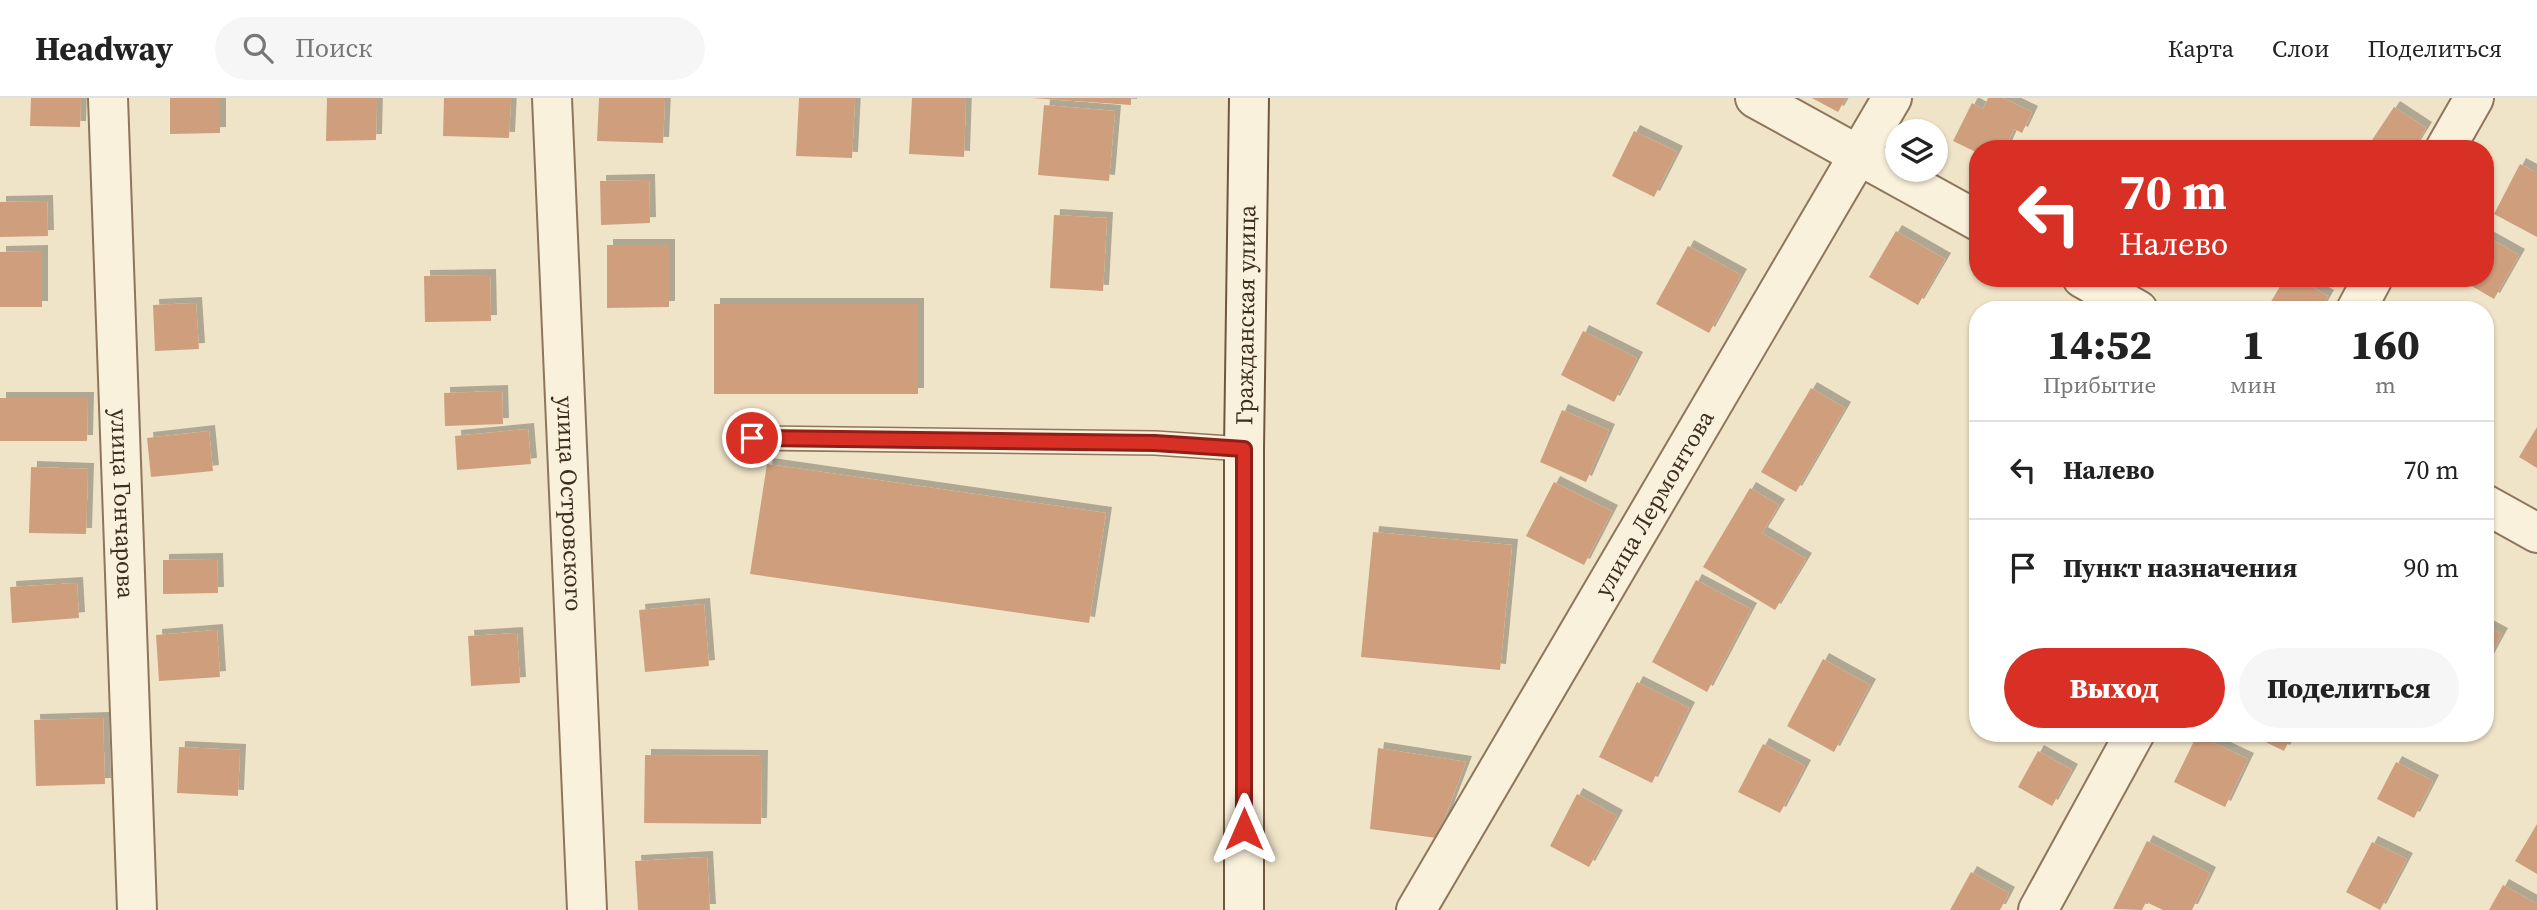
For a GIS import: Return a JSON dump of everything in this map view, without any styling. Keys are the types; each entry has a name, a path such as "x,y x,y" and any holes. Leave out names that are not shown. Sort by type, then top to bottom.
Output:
{"street":[{"name":"улица Гончарова","path":"108,98 137,910"},
{"name":"улица Островского","path":"552,98 587,910"},
{"name":"Гражданская улица","path":"1244,910 1244,449 1248,98"},
{"path":"1755,98 1969,215"},
{"name":"улица Лермонтова","path":"1416,910 1892,98"},
{"path":"2450,140 2474,98"},
{"path":"2098,287 2122,301"},
{"path":"2494,509 2537,533"},
{"path":"2038,910 2131,742"}],"lane":[{"path":"752,438 1155,443 1244,449"}],"building":[{"path":"31,98 81,98 80,127 30,126"},
{"path":"170,98 220,98 220,133 170,134"},
{"path":"327,98 377,98 376,140 326,141"},
{"path":"444,98 511,98 509,138 443,136"},
{"path":"599,98 665,98 663,143 597,141"},
{"path":"799,98 855,98 852,158 796,156"},
{"path":"912,98 966,98 964,157 909,154"},
{"path":"1031,98 1131,98 1131,105"},
{"path":"1812,98 1846,98 1838,112"},
{"path":"1988,98 2003,98 2032,112 2022,133 2014,129 2009,140 1969,140 1969,149 1953,141 1972,103 1983,109"},
{"path":"1044,105 1115,111 1109,181 1038,175"},
{"path":"2394,107 2426,128 2419,140 2372,140"},
{"path":"1634,131 1677,152 1654,197 1612,176"},
{"path":"2520,164 2537,173 2537,237 2494,214"},
{"path":"649,180 650,223 601,225 600,181"},
{"path":"47,201 48,236 0,237 0,202"},
{"path":"1054,215 1107,218 1103,291 1050,288"},
{"path":"1896,231 1945,259 1918,305 1869,277"},
{"path":"2494,241 2519,255 2494,299 2473,287 2494,287"},
{"path":"607,245 669,245 669,307 607,308"},
{"path":"1688,246 1741,275 1709,333 1656,304"},
{"path":"42,251 42,307 0,307 0,252"},
{"path":"490,275 491,321 425,322 424,276"},
{"path":"2280,287 2312,287 2328,296 2325,301 2271,301"},
{"path":"196,303 199,349 155,351 153,305"},
{"path":"714,304 918,304 918,394 714,394"},
{"path":"1583,331 1637,358 1614,402 1561,375"},
{"path":"1811,388 1845,408 1796,492 1761,472"},
{"path":"502,391 503,424 445,426 444,393"},
{"path":"0,398 88,398 87,441 0,441"},
{"path":"1562,410 1609,430 1586,482 1540,462"},
{"path":"2537,427 2537,468 2519,457"},
{"path":"528,429 531,464 457,470 455,436"},
{"path":"209,431 213,471 151,477 147,438"},
{"path":"767,464 1106,513 1089,623 750,574"},
{"path":"31,467 88,469 86,534 29,533"},
{"path":"1554,482 1612,511 1584,565 1526,536"},
{"path":"1750,488 1779,505 1762,533 1806,559 1775,610 1703,567"},
{"path":"1373,532 1512,545 1500,670 1361,657"},
{"path":"217,559 218,593 163,594 163,560"},
{"path":"1696,580 1751,609 1707,692 1652,662"},
{"path":"77,583 79,618 12,623 10,587"},
{"path":"704,604 709,666 645,672 639,610"},
{"path":"217,630 220,677 159,681 156,635"},
{"path":"2494,630 2502,634 2494,649"},
{"path":"517,633 520,683 471,686 468,636"},
{"path":"1823,659 1870,685 1834,752 1787,726"},
{"path":"1637,682 1689,708 1652,783 1599,757"},
{"path":"103,718 105,784 36,786 34,720"},
{"path":"2194,742 2212,742 2248,759 2225,807 2174,782"},
{"path":"2266,742 2288,742 2284,751"},
{"path":"1763,744 1805,766 1780,813 1738,792"},
{"path":"179,747 240,750 238,796 177,793"},
{"path":"1378,748 1466,762 1437,838 1370,829"},
{"path":"2038,751 2072,770 2052,806 2018,787"},
{"path":"645,755 762,756 761,824 644,823"},
{"path":"2396,762 2433,781 2414,818 2377,799"},
{"path":"1577,794 1617,816 1589,867 1550,846"},
{"path":"2537,824 2537,874 2515,861"},
{"path":"2147,841 2210,873 2192,910 2163,910 2146,902 2142,910 2113,909"},
{"path":"2372,842 2407,859 2380,910 2346,892"},
{"path":"707,857 710,910 638,910 635,861"},
{"path":"1971,872 2009,893 2000,910 1950,910"},
{"path":"2503,885 2537,904 2537,910 2489,910"}],"route":[{"path":"752,438 1155,443 1244,449 1244,829"}]}
